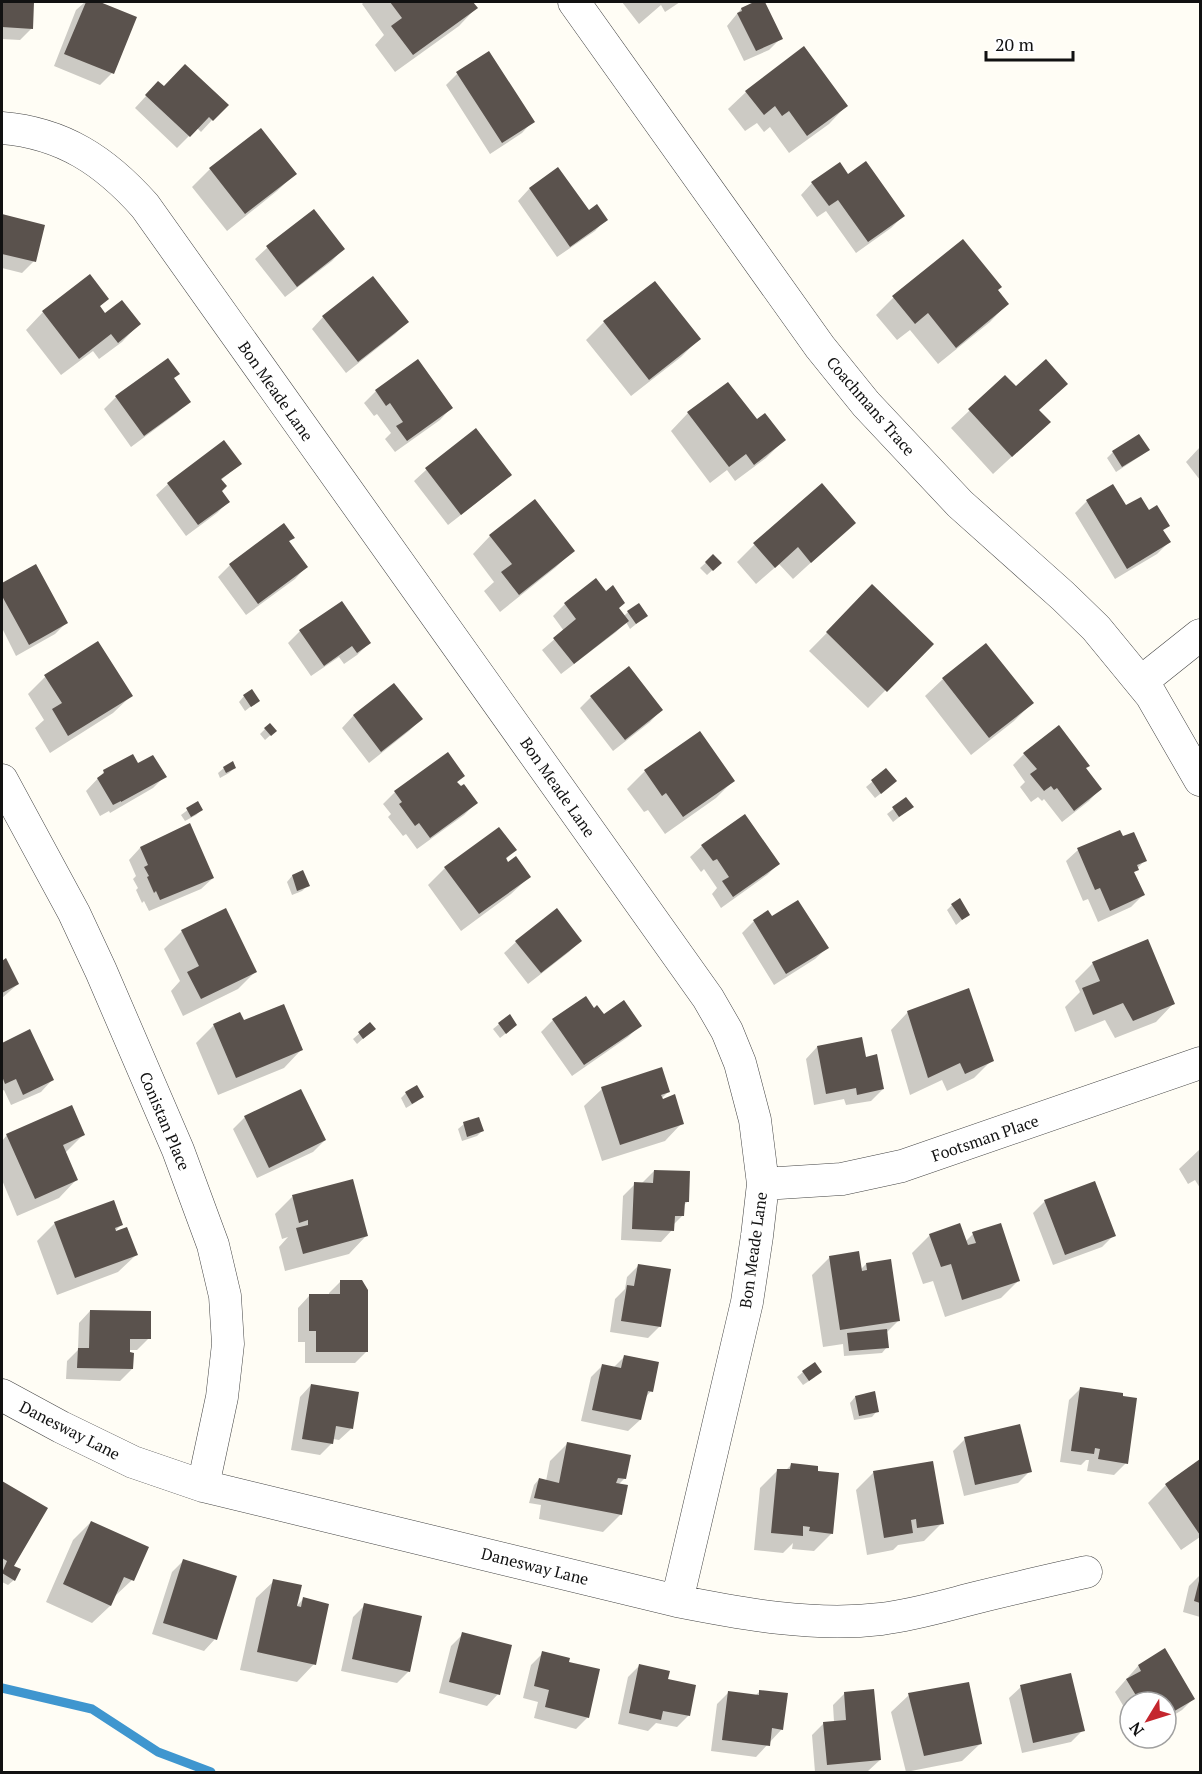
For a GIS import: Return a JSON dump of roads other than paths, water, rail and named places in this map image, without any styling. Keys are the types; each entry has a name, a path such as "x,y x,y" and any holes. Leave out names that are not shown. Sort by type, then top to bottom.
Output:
{"street":[{"name":"Coachmans Trace","path":"574,2 820,347 866,404 960,504 1096,628 1151,695 1200,780"},
{"name":"Bon Meade Lane","path":"2,128 36,134 80,150 125,183 145,206 708,998 727,1031 740,1063 755,1120 763,1184 758,1236 747,1302 677,1601"},
{"path":"1141,682 1200,635"},
{"name":"Conistan Place","path":"2,780 74,913 101,971 178,1150 213,1245 225,1296 228,1344 222,1397 203,1486"},
{"name":"Footsman Place","path":"763,1184 842,1179 902,1166 1200,1063"},
{"name":"Danesway Lane","path":"2,1395 133,1462 203,1486 730,1612 788,1619 844,1621 880,1619 914,1614 1086,1572"}],"waterway":[{"path":"2,1688 92,1709 158,1752 211,1772"}]}
